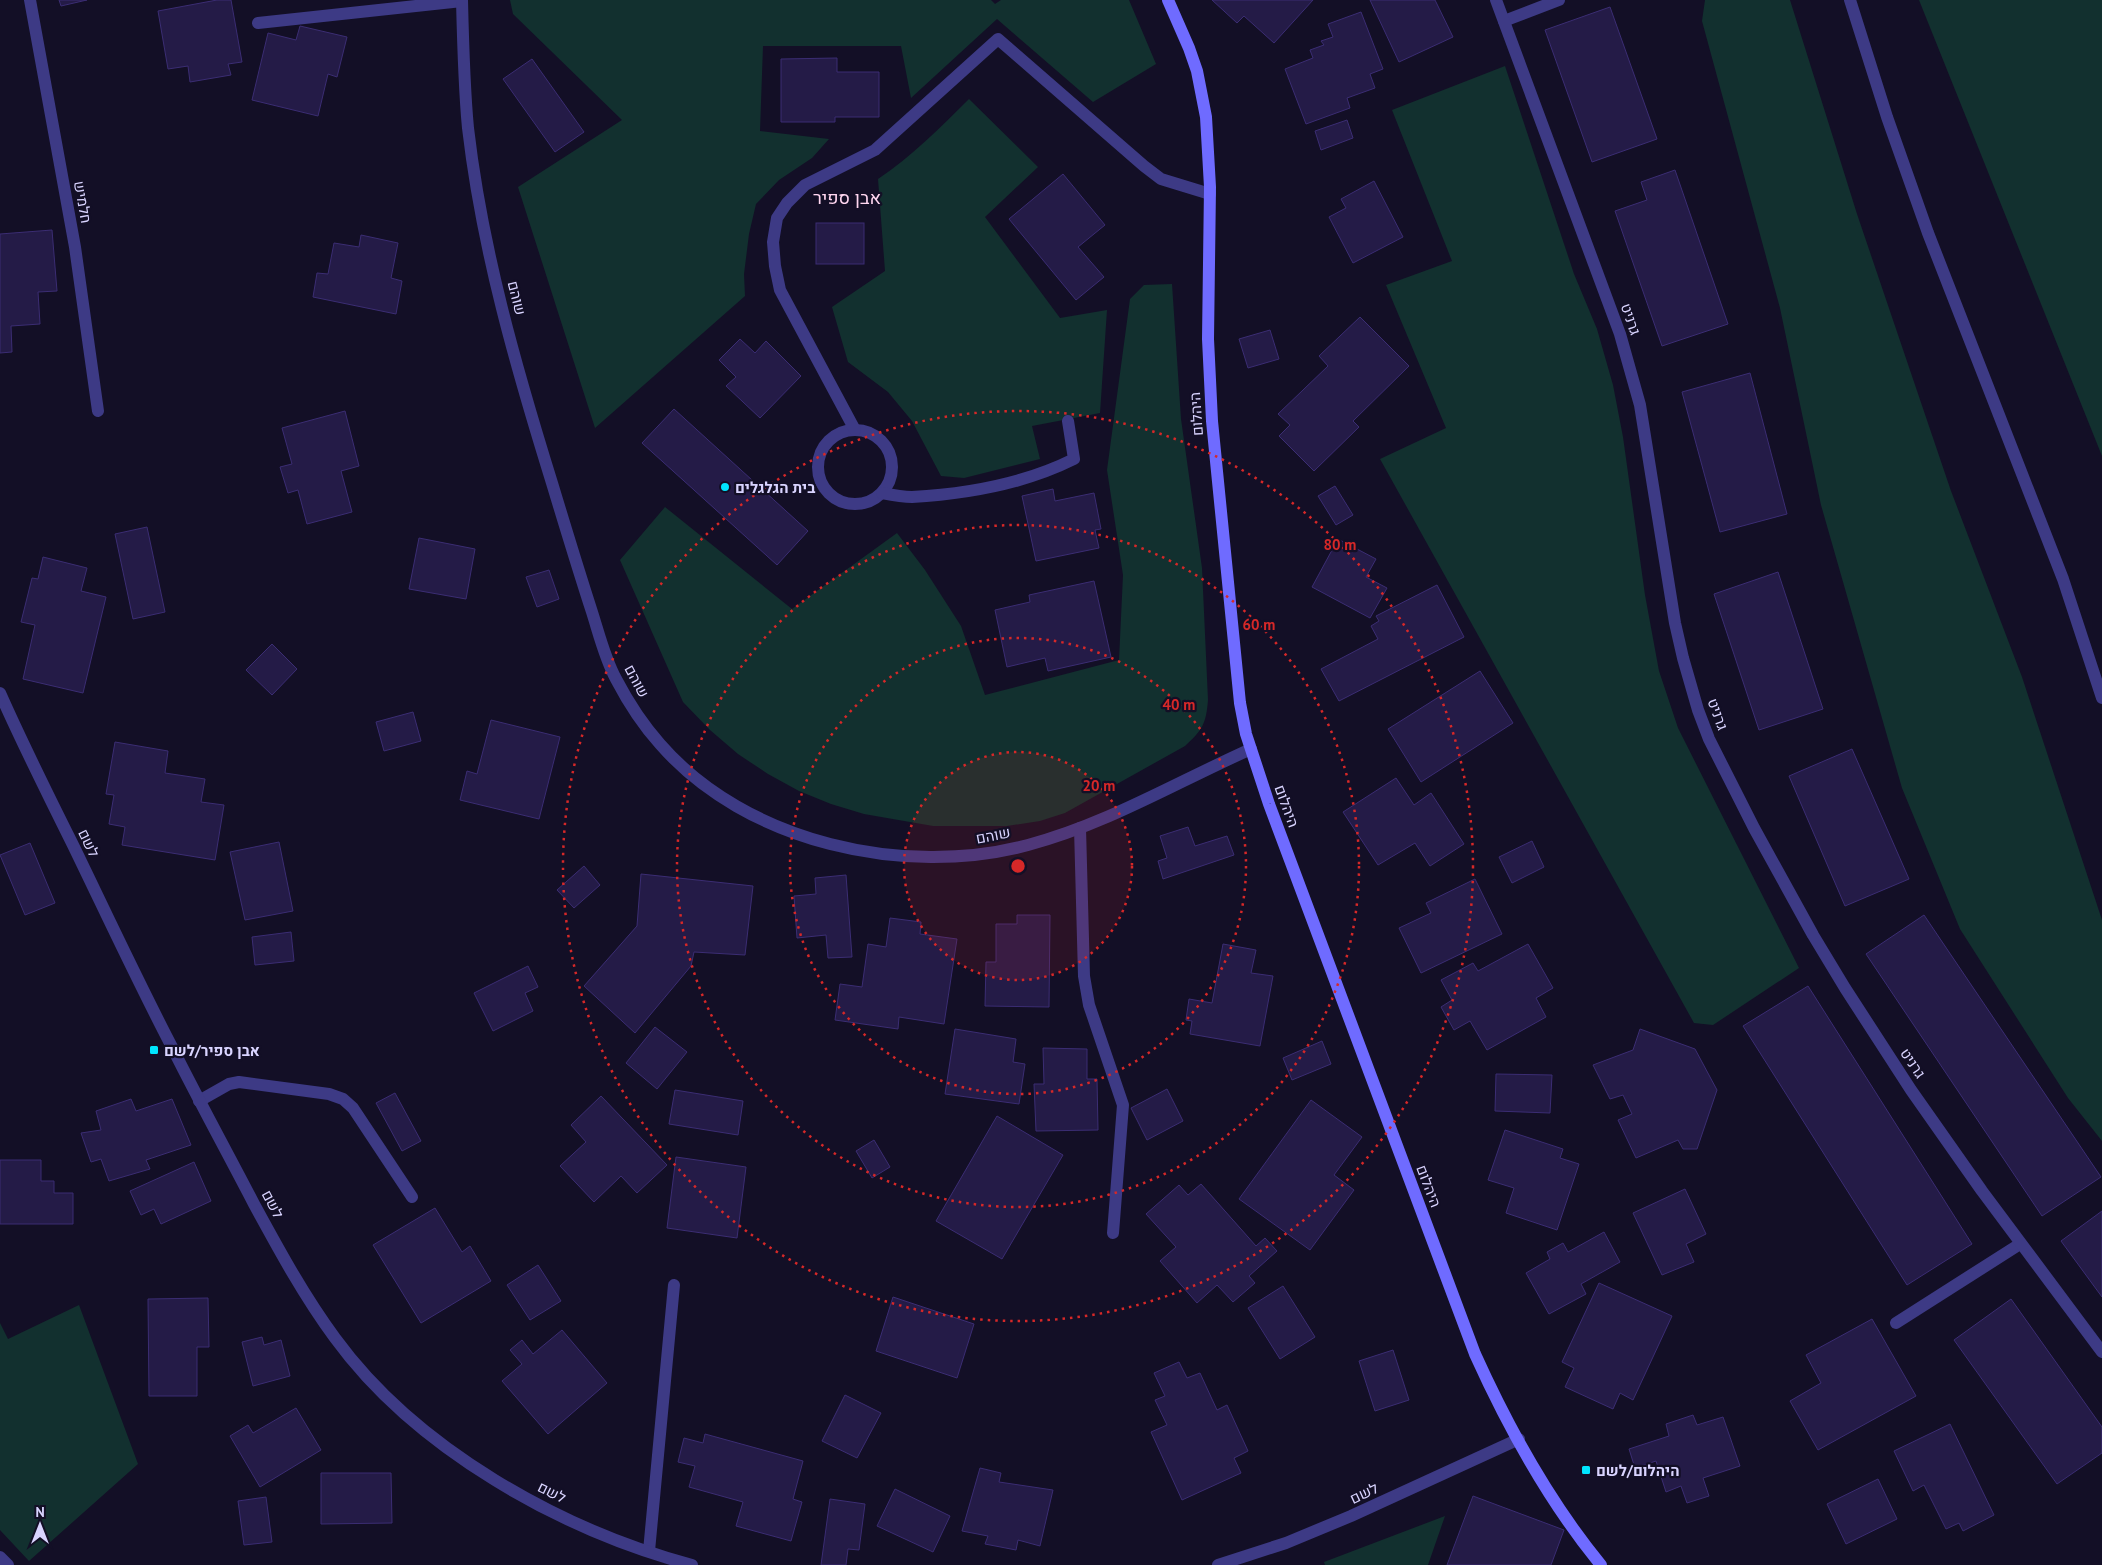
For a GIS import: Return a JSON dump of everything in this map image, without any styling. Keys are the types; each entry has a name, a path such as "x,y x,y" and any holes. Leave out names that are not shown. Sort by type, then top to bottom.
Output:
{"street":[{"name":"חלמיש","path":"30,0 75,247 98,411"},
{"name":"היהלום","path":"1168,0 1189,48 1202,95 1209,140 1208,339 1211,408 1238,687 1251,749 1268,804 1472,1346 1497,1400 1519,1439 1565,1515 1601,1565"},
{"name":"גרניט","path":"1496,0 1620,334 1640,405 1681,649 1698,710 1709,739 1783,882 1845,988 1911,1090 2020,1244 2102,1352"},
{"path":"1504,21 1559,0"},
{"path":"1850,0 1887,117 1928,233 2063,579 2102,698"},
{"path":"258,23 462,1"},
{"name":"שוהם","path":"462,1 468,127 486,232 502,305 537,434 614,676 635,713 661,746 691,774 724,798 761,818 800,834 841,846 900,856 926,858 960,857 993,853 1080,828 1251,749"},
{"path":"855,430 780,290 773,242 776,218 787,202 804,186 875,150 998,38 1144,166 1161,178 1210,194"},
{"path":"882,493 911,497 980,490 1059,466 1074,459 1068,421"},
{"path":"855,430 877,436 891,455 892,472 889,484 882,493 867,502 855,504 843,502 829,493 820,479 818,460 825,445 838,433 855,430"},
{"name":"לשם","path":"0,693 28,755 199,1101 283,1257 308,1300 336,1340 367,1377 401,1410 430,1435 478,1470 522,1496 568,1519 649,1551 692,1565"},
{"path":"1080,828 1084,976 1089,1005 1123,1105 1113,1233"},
{"path":"199,1101 229,1084 239,1082 329,1094 343,1099 353,1108 412,1197"},
{"path":"1896,1323 2020,1244"},
{"path":"649,1551 674,1285"},
{"name":"לשם","path":"1218,1565 1286,1543 1335,1523 1519,1439"},
{"path":"0,1557 8,1565"}],"green space":[{"path":"510,0 991,0 995,4 1001,0 1129,0 1156,64 1093,102 997,19 911,98 901,46 763,46 760,131 829,139 812,158 779,180 756,204 749,234 744,274 745,296 595,428 518,187 622,120 513,14"},
{"path":"1705,0 1790,0 1857,214 1951,491 2022,677 2102,920 2102,1141 2068,1098 1960,929 1902,788 1821,505 1780,308 1702,21"},
{"path":"1919,0 2102,0 2102,456"},
{"path":"1505,66 1574,274 1597,329 1613,385 1623,437 1645,595 1659,671 1678,728 1799,968 1713,1025 1694,1023 1380,459 1446,428 1386,285 1452,261 1392,110"},
{"path":"969,99 1038,167 985,217 1060,318 1107,310 1100,413 1032,426 1040,459 964,478 941,476 912,421 888,392 848,362 832,307 885,271 878,179 914,151"},
{"path":"1172,284 1181,419 1202,568 1208,700 1205,720 1200,730 1185,746 1065,813 1040,821 1007,826 933,826 864,814 831,804 799,791 768,774 738,754 710,730 683,702 620,560 665,507 792,609 897,533 925,570 961,626 985,695 1119,660 1123,575 1107,470 1130,299 1144,285"},
{"path":"79,1305 138,1464 29,1561 0,1530 0,1323 8,1339"},
{"path":"1445,1516 1428,1565 1325,1565 1324,1562"}],"building":[{"path":"59,0 87,0 61,6"},
{"path":"217,0 231,0 242,62 228,64 231,75 190,82 188,66 168,69 158,11"},
{"path":"1212,0 1313,0 1274,43 1244,16 1237,23"},
{"path":"1370,0 1435,0 1453,37 1399,62"},
{"path":"1610,7 1657,139 1592,162 1545,30"},
{"path":"1361,12 1383,69 1370,74 1375,88 1347,98 1350,108 1306,124 1285,69 1313,58 1310,50 1324,45 1321,41 1333,37 1328,24"},
{"path":"300,26 347,37 337,77 328,74 318,116 252,100 268,33 296,40"},
{"path":"837,58 837,72 879,72 879,117 835,117 835,122 781,122 781,59"},
{"path":"532,59 584,132 555,152 503,79"},
{"path":"1347,120 1353,138 1321,150 1315,131"},
{"path":"1675,170 1728,324 1662,346 1615,211 1647,200 1641,182"},
{"path":"1063,174 1105,225 1078,247 1104,277 1076,300 1009,219"},
{"path":"1374,181 1403,237 1353,263 1329,217 1346,208 1341,199"},
{"path":"816,223 864,223 864,264 816,264"},
{"path":"52,230 57,291 38,292 40,324 11,326 12,352 0,353 0,234"},
{"path":"361,235 398,243 391,278 402,281 396,314 313,297 317,273 328,274 334,243 359,247"},
{"path":"1360,317 1409,366 1353,421 1359,427 1314,471 1279,436 1290,425 1278,414 1328,366 1319,356"},
{"path":"1270,330 1279,359 1248,368 1239,339"},
{"path":"740,339 755,353 766,341 801,376 760,418 726,386 736,377 719,360"},
{"path":"1750,373 1787,514 1720,532 1682,392"},
{"name":"בית הגלגלים","path":"674,409 808,531 777,565 642,443"},
{"path":"345,411 359,466 341,471 352,512 307,524 298,490 288,493 280,467 292,464 282,428"},
{"path":"1335,486 1353,515 1336,525 1318,496"},
{"path":"1053,489 1055,501 1094,493 1101,529 1095,530 1099,548 1036,561 1022,496"},
{"path":"147,527 165,612 133,619 115,534"},
{"path":"419,538 475,549 466,599 409,589"},
{"path":"1338,539 1376,559 1366,577 1387,588 1370,618 1312,587"},
{"path":"43,557 87,568 81,591 106,597 83,693 23,679 35,625 21,622 32,578 38,579"},
{"path":"549,570 559,599 537,607 526,577"},
{"path":"1778,572 1823,709 1759,730 1714,594"},
{"path":"1094,581 1111,657 1048,671 1045,658 1007,667 995,610 1030,602 1029,595"},
{"path":"1437,585 1464,637 1339,701 1321,669 1378,639 1371,626 1379,621 1376,616"},
{"path":"272,644 297,669 272,695 246,670"},
{"path":"1480,671 1513,723 1421,782 1388,729"},
{"path":"413,712 421,741 384,751 376,722"},
{"path":"491,720 560,737 539,819 460,800 467,771 477,774"},
{"path":"115,742 168,751 165,773 205,779 201,802 224,805 215,860 122,845 125,827 109,824 114,795 106,794"},
{"path":"1852,749 1909,879 1845,906 1789,776"},
{"path":"1396,778 1414,805 1431,793 1464,844 1430,866 1415,843 1378,865 1343,812"},
{"path":"1188,827 1195,846 1227,836 1234,855 1163,879 1158,861 1167,858 1160,836"},
{"path":"1532,841 1544,867 1512,883 1499,857"},
{"path":"279,842 293,911 245,920 230,852"},
{"path":"30,843 55,903 25,915 0,855"},
{"path":"584,866 600,885 574,908 557,890"},
{"path":"641,874 753,886 745,955 694,952 691,966 635,1033 584,986 637,926"},
{"path":"846,875 852,957 828,958 826,935 797,938 794,896 816,894 815,878"},
{"path":"1475,879 1502,934 1421,973 1399,928 1431,913 1426,903"},
{"path":"1017,915 1050,915 1049,1007 985,1006 986,962 996,962 996,924 1017,924"},
{"path":"1924,915 2101,1177 2042,1216 1866,954"},
{"path":"890,918 921,922 920,934 957,939 944,1024 899,1017 898,1029 835,1020 840,984 862,987 868,944 886,947"},
{"path":"291,932 294,961 255,965 252,937"},
{"path":"1223,944 1256,950 1251,973 1273,976 1260,1046 1190,1034 1192,1021 1186,1020 1189,999 1212,1003"},
{"path":"1528,944 1553,988 1536,998 1546,1017 1487,1050 1470,1021 1454,1030 1441,1007 1452,1000 1441,980 1473,963 1478,971"},
{"path":"528,966 538,987 525,993 533,1011 493,1031 474,993"},
{"path":"1808,986 1972,1244 1907,1285 1743,1026"},
{"path":"655,1027 687,1052 657,1089 626,1063"},
{"path":"955,1029 1016,1039 1013,1062 1025,1064 1019,1104 945,1094"},
{"path":"1640,1029 1695,1049 1717,1090 1697,1149 1683,1149 1678,1140 1636,1158 1618,1120 1632,1114 1623,1095 1610,1099 1593,1065 1633,1050"},
{"path":"1322,1041 1331,1064 1292,1080 1283,1058"},
{"path":"1043,1048 1087,1049 1087,1079 1097,1079 1098,1130 1036,1131 1034,1084 1044,1084"},
{"path":"1496,1074 1552,1075 1550,1113 1495,1111"},
{"path":"1167,1089 1183,1121 1147,1140 1131,1108"},
{"path":"675,1090 743,1101 738,1135 669,1124"},
{"path":"395,1093 421,1141 402,1151 376,1103"},
{"path":"601,1096 667,1165 637,1193 621,1176 594,1202 560,1166 586,1142 571,1125"},
{"path":"131,1099 136,1111 172,1099 191,1145 146,1160 150,1169 109,1181 101,1159 91,1162 81,1133 101,1130 96,1111"},
{"path":"1311,1100 1362,1137 1334,1175 1354,1190 1310,1250 1239,1199"},
{"path":"997,1116 1063,1155 1002,1259 936,1221"},
{"path":"1505,1130 1563,1149 1560,1158 1579,1164 1557,1230 1506,1213 1514,1188 1488,1180"},
{"path":"874,1140 890,1167 872,1178 856,1151"},
{"path":"676,1157 746,1167 737,1238 667,1228"},
{"path":"0,1160 41,1160 41,1181 54,1181 54,1193 73,1193 73,1224 0,1224"},
{"path":"194,1162 211,1201 161,1224 154,1209 141,1215 130,1191"},
{"path":"1201,1184 1256,1246 1265,1238 1277,1251 1249,1276 1255,1283 1233,1302 1217,1285 1197,1303 1160,1261 1176,1247 1146,1214 1179,1185 1188,1195"},
{"path":"1685,1189 1706,1234 1686,1244 1694,1262 1662,1275 1633,1213"},
{"path":"435,1208 462,1252 470,1246 491,1281 421,1323 373,1245"},
{"path":"2102,1211 2102,1297 2061,1241"},
{"path":"1604,1232 1620,1262 1581,1284 1586,1294 1549,1314 1526,1273 1550,1259 1547,1252 1563,1243 1568,1252"},
{"path":"538,1265 561,1301 530,1320 507,1285"},
{"path":"1599,1283 1672,1316 1633,1400 1620,1393 1613,1409 1565,1387 1574,1368 1562,1362"},
{"path":"1283,1286 1315,1337 1280,1359 1248,1308"},
{"path":"893,1297 974,1324 957,1378 876,1351"},
{"path":"208,1298 209,1347 197,1347 197,1396 149,1396 148,1299"},
{"path":"2011,1299 2102,1427 2102,1453 2057,1484 1954,1340"},
{"path":"1872,1319 1916,1396 1818,1450 1790,1401 1821,1383 1806,1355"},
{"path":"562,1330 607,1383 548,1434 502,1381 522,1364 510,1350 522,1340 533,1354"},
{"path":"262,1337 264,1345 281,1340 290,1376 253,1386 242,1342"},
{"path":"1393,1350 1409,1400 1375,1411 1359,1361"},
{"path":"1179,1362 1187,1378 1200,1373 1217,1410 1227,1405 1248,1451 1234,1458 1241,1473 1182,1500 1151,1432 1167,1425 1155,1400 1165,1396 1154,1373"},
{"path":"845,1395 881,1413 857,1458 822,1441"},
{"path":"296,1408 321,1450 260,1487 230,1436 248,1425 253,1433"},
{"path":"1693,1415 1697,1425 1723,1417 1740,1466 1703,1478 1709,1496 1687,1503 1681,1486 1666,1492 1656,1461 1635,1468 1629,1449 1669,1436 1666,1424"},
{"path":"1950,1424 1994,1515 1963,1531 1959,1523 1946,1529 1924,1485 1913,1491 1894,1451"},
{"path":"705,1434 803,1461 793,1499 802,1502 791,1541 736,1526 743,1502 689,1487 695,1466 678,1462 684,1438 703,1443"},
{"path":"980,1468 1001,1473 999,1482 1053,1490 1040,1546 1018,1540 1016,1550 985,1544 988,1536 962,1531"},
{"path":"321,1473 391,1473 392,1523 321,1524"},
{"path":"1878,1479 1897,1519 1846,1544 1827,1504"},
{"path":"895,1489 950,1516 933,1552 877,1526"},
{"path":"1473,1496 1564,1530 1551,1565 1447,1565"},
{"path":"266,1497 272,1542 244,1545 238,1501"},
{"path":"830,1499 865,1504 859,1550 848,1549 846,1565 821,1565"}],"place":[{"name":"בית הגלגלים","path":"725,487"},
{"name":"אבן ספיר/לשם","path":"154,1050"},
{"name":"היהלום/לשם","path":"1586,1470"}],"district":[{"name":"אבן ספיר","path":"847,197"}]}
